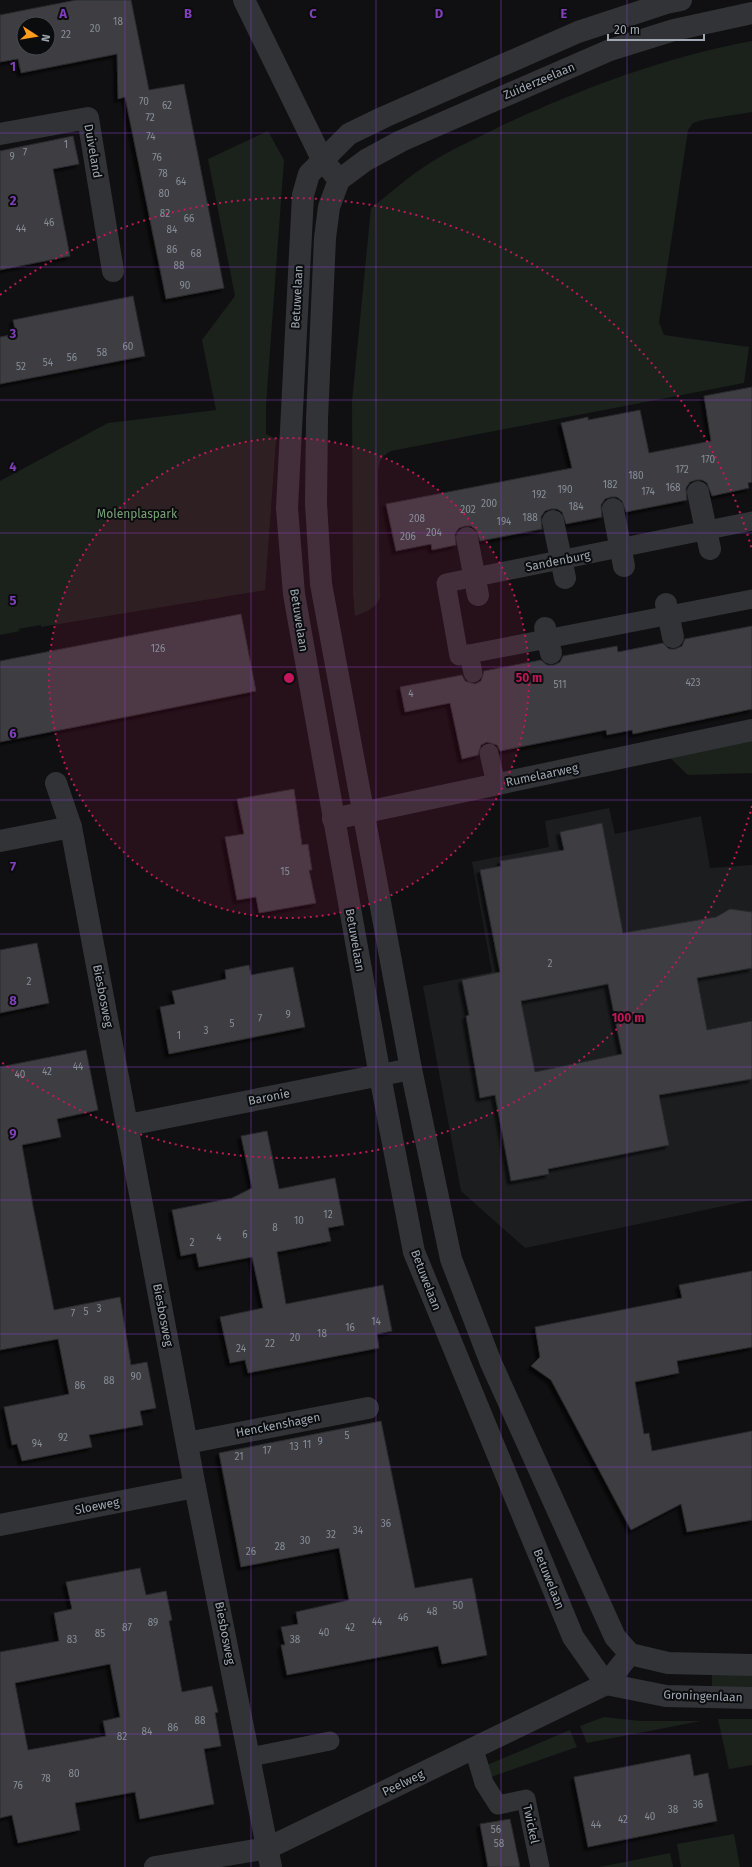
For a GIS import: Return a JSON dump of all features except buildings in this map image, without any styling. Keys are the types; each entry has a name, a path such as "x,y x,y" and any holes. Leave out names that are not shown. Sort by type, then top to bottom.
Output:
{"street":[{"path":"244,0 322,159 339,180"},
{"path":"322,159 349,134 384,117 578,32 666,3 681,0"},
{"name":"Zuiderzeelaan","path":"339,180 366,160 401,141 610,50 674,30 752,13"},
{"name":"Duiveland","path":"0,134 88,118 113,271"},
{"name":"Betuwelaan","path":"322,159 309,174 303,195 287,508 294,594 380,1076 414,1252 573,1637 606,1684"},
{"name":"Betuwelaan","path":"339,180 329,207 325,238 316,419 316,504 322,584 411,1069 451,1259 491,1364 615,1637 630,1654"},
{"path":"698,492 710,549"},
{"path":"613,509 624,566"},
{"path":"553,521 565,578"},
{"path":"467,538 478,595"},
{"path":"666,604 673,637"},
{"path":"545,628 551,654"},
{"name":"Rumelaarweg","path":"333,819 752,730"},
{"name":"Biesbosweg","path":"56,783 71,827 195,1487 270,1857"},
{"path":"0,841 71,827"},
{"name":"Baronie","path":"128,1125 411,1069"},
{"name":"Henckenshagen","path":"187,1443 368,1408"},
{"name":"Sloeweg","path":"0,1525 195,1487"},
{"path":"630,1654 668,1663 752,1665"},
{"name":"Peelweg","path":"155,1867 270,1857 474,1749 606,1684 630,1654"},
{"name":"Groningenlaan","path":"606,1684 666,1696 752,1698"}],"lane":[{"name":"Sandenburg","path":"469,654 459,656 446,583 752,522"},
{"path":"473,673 469,654 752,599"},
{"path":"489,753 496,784"},
{"path":"250,1757 330,1740"},
{"name":"Twickel","path":"474,1749 484,1783 498,1805 526,1799 540,1867"}],"shaded area":[{"path":"609,808 615,834 701,816 710,868 752,865 752,1200 525,1248 461,1191 423,986 492,972 472,862 549,847 545,821"}],"green space":[{"path":"752,41 752,112 702,120 693,123 688,130 659,322 664,335 749,347 744,383 391,451 384,455 379,466 378,473 380,598 373,607 355,616 353,593 352,402 371,208 412,175 438,158 531,112 592,87 655,65"},
{"name":"Molenplaspark","path":"268,131 284,160 266,405 266,434 276,439 265,590 41,627 41,625 18,629 20,631 0,635 0,481 108,423 216,410 202,340 235,296 208,159"},
{"path":"752,740 752,773 688,775 667,755"},
{"path":"752,1673 752,1688 712,1689 712,1674"},
{"path":"604,1717 641,1721 701,1721 587,1743 580,1726"},
{"path":"718,1719 752,1719 752,1765 729,1769"},
{"path":"570,1730 577,1747 491,1777 487,1765"},
{"path":"734,1834 740,1867 681,1867 677,1844"},
{"path":"670,1853 673,1867 599,1867"}]}
